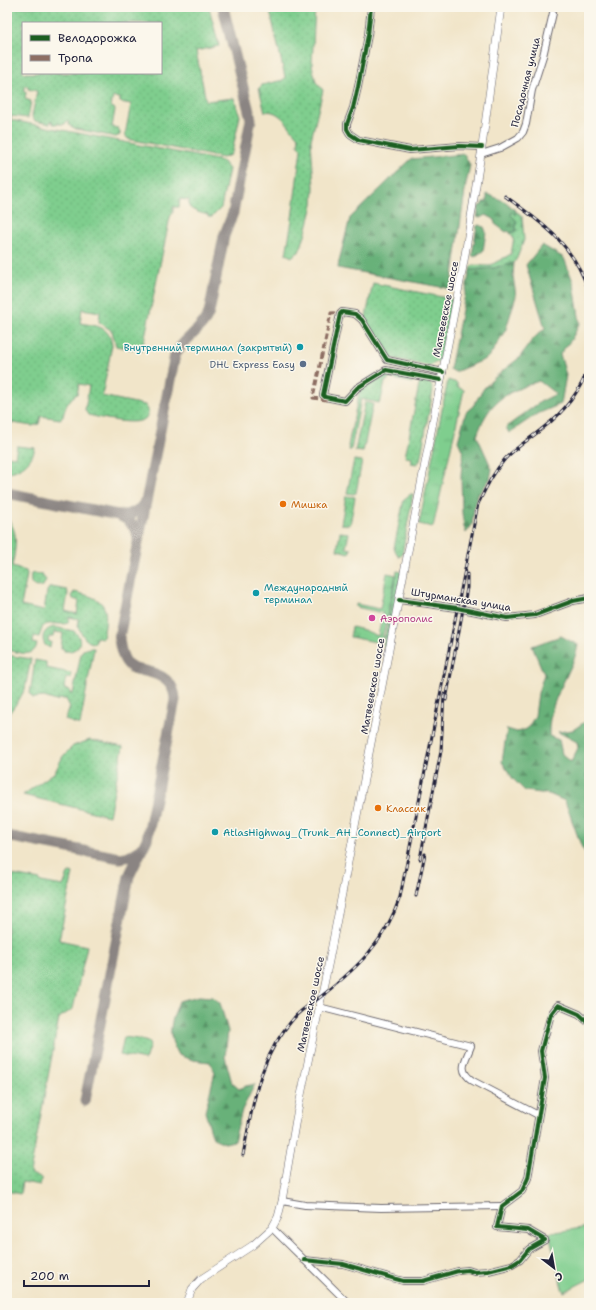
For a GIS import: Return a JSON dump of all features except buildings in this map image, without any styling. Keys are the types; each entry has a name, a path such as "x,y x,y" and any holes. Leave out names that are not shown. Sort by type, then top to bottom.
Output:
{"main road":[{"name":"Матвеевское шоссе","path":"187,1303 192,1289 201,1280 253,1245 272,1228 278,1217 282,1201 296,1119 363,789 464,261 501,7"}],"street":[{"path":"371,7 368,35 358,87 347,124 347,129 350,134 359,140 410,150 460,146 481,150"},
{"name":"Посадочная улица","path":"481,150 500,148 518,138 523,132 526,124 532,90 543,56 553,13"},
{"path":"441,380 386,370 357,388 344,401 326,397 324,395 342,312 355,314 362,320 387,360 443,372"},
{"name":"Штурманская улица","path":"399,600 457,608 507,618 535,615 573,601 589,598"},
{"path":"282,1201 305,1206 381,1208 502,1206 522,1191 528,1178 545,1078 542,1051 551,1014 558,1005 579,1014 589,1023"},
{"path":"319,1007 471,1046 463,1068 464,1073 473,1081 538,1115"},
{"path":"304,1260 343,1264 406,1281 423,1281 464,1270 488,1272 503,1268 516,1263 529,1249 546,1240 528,1230 497,1227 502,1206"},
{"path":"272,1228 348,1303"}],"green space":[{"path":"7,7 209,7 219,46 196,51 206,101 234,98 240,116 230,155 223,158 128,139 125,135 131,104 120,102 120,98 113,97 111,107 115,110 112,127 118,128 120,132 120,135 116,137 76,129 69,125 69,122 66,121 65,124 53,124 53,122 50,121 50,124 35,121 32,116 37,91 28,89 28,86 25,86 24,92 26,92 25,99 31,101 28,118 11,116 11,120 222,161 229,169 221,208 212,217 208,217 208,215 191,209 189,207 189,200 180,199 179,207 173,207 142,351 116,346 112,331 99,322 100,312 82,309 80,323 96,326 105,330 112,345 102,396 145,405 148,409 148,414 145,419 131,422 111,420 88,415 85,410 89,386 79,384 77,394 69,401 63,417 60,419 41,416 39,424 32,426 7,422"},
{"path":"269,7 315,7 312,65 316,82 323,90 311,140 314,187 313,205 299,252 292,257 286,254 301,149 298,145 299,138 284,120 275,113 265,112 259,88 262,85 283,80 285,77"},
{"path":"464,154 470,165 451,289 338,268 350,218 411,159"},
{"path":"487,194 506,202 516,211 515,215 512,212 511,215 516,220 516,231 510,233 508,231 506,232 495,224 494,219 486,215 480,218 477,217 479,206 482,205 483,202 487,202"},
{"path":"512,211 515,214 516,211 522,216 524,240 514,263 494,268 470,270 473,265 489,266 511,254 514,238 510,233 516,230 516,220 511,215"},
{"path":"479,225 484,227 486,232 483,251 474,257 472,255 477,226"},
{"path":"542,245 564,258 574,284 580,323 571,340 560,354 566,375 561,404 537,414 509,433 506,427 540,402 556,394 539,381 508,394 493,406 487,414 477,436 492,469 490,479 478,495 472,525 466,533 462,513 461,475 463,452 458,441 466,412 473,406 484,388 519,358 532,340 545,328 526,265"},
{"path":"514,263 513,276 516,296 506,329 491,354 486,359 455,372 450,369 470,270 494,268"},
{"path":"373,283 452,299 439,361 429,366 391,358 386,354 365,321"},
{"path":"390,373 413,377 412,383 390,378 385,382 379,403 361,399 351,450 349,450 348,446 360,388"},
{"path":"420,380 428,382 433,390 420,461 416,464 411,463 412,458 405,457"},
{"path":"448,380 457,383 457,387 464,390 433,527 419,524"},
{"path":"365,402 373,404 363,452 355,451"},
{"path":"17,446 35,448 34,453 25,465 17,470 7,473 7,456 15,457"},
{"path":"354,460 362,461 356,493 353,494 347,493"},
{"path":"413,494 402,555 398,557 399,555 394,548 404,499"},
{"path":"346,496 355,497 350,525 341,524"},
{"path":"7,518 14,529 16,541 12,567 26,571 27,575 21,606 44,611 47,591 50,587 67,590 68,593 65,611 77,614 79,601 73,599 72,595 74,592 93,598 99,601 105,611 106,618 103,638 96,637 95,643 89,642 78,627 79,619 69,617 68,623 49,624 43,626 39,637 34,636 33,643 37,644 33,652 21,653 7,650"},
{"path":"340,532 349,533 346,548 351,549 349,553 337,550"},
{"path":"397,571 402,572 386,646 383,646"},
{"path":"35,573 42,575 46,580 43,586 37,587 32,585 31,574"},
{"path":"387,573 396,575 381,643 350,637 352,627 378,636 383,613 356,607 356,604 380,609"},
{"path":"54,627 74,631 80,642 77,648 64,651 64,649 61,648 63,633 54,632 53,637 49,637 48,641 51,642 50,648 45,645 43,639 44,633 48,629"},
{"path":"561,636 578,645 576,654 553,706 549,736 559,740 562,754 571,762 578,748 577,742 558,732 573,730 589,719 589,858 582,848 565,801 549,794 525,791 513,779 502,762 507,729 517,732 527,729 535,716 538,693 544,674 532,646"},
{"path":"94,648 80,725 65,720 70,707 66,699 56,701 44,697 33,698 30,694 35,660 46,662 46,668 71,673 71,678 66,678 64,689 70,690 70,694 73,694 81,653 83,650"},
{"path":"7,655 31,659 25,689 7,716"},
{"path":"90,740 123,747 109,816 23,795 55,772 63,756 73,746"},
{"path":"71,872 73,873 59,940 87,946 73,1009 59,1018 30,1173 42,1179 40,1185 22,1182 20,1194 7,1191 7,874 63,886 68,874"},
{"path":"199,996 213,997 220,1003 228,1031 225,1057 232,1083 239,1089 255,1084 242,1110 234,1141 225,1143 213,1138 205,1112 215,1072 210,1062 193,1060 178,1055 172,1040 172,1022 179,1001"},
{"path":"124,1037 148,1042 150,1045 145,1060 120,1055"},
{"path":"589,1227 589,1279 564,1292 549,1233"}],"taxiway":[{"path":"85,1101 129,876 147,839 175,700 173,688 166,680 151,672 137,670 127,663 122,654 119,638 175,355 182,344 202,324 209,313 224,236 233,213 251,119 223,7"},
{"path":"7,493 118,515"},
{"path":"138,538 136,530 131,524 118,515 134,513 145,502"},
{"path":"7,836 120,858 131,856 141,849"}],"railway":[{"path":"505,196 556,236 575,261 583,275 589,292"},
{"path":"243,1155 254,1100 259,1082 272,1049 282,1033 300,1012 336,985 359,964 387,927 400,897 478,504 493,475 505,459 565,408 582,382 589,364"},
{"path":"446,700 467,588 467,574"},
{"path":"420,859 441,751 444,694"},
{"path":"416,896 425,854"}],"marked path":[{"path":"327,400 313,398 331,313 342,312"}],"cycle path":[{"path":"371,7 368,35 358,87 347,124 347,129 350,134 359,140 410,150 460,146 482,147"},
{"path":"441,380 386,370 357,388 345,401 325,397 323,395 340,314 342,312 355,314 362,320 387,360 443,372"},
{"path":"399,600 457,608 507,618 535,615 573,601 589,598"},
{"path":"304,1260 343,1264 403,1281 423,1281 458,1271 488,1271 512,1265 520,1260 529,1249 545,1240 528,1230 497,1227 502,1206 522,1191 528,1178 545,1078 541,1051 551,1014 558,1005 579,1014 589,1023"}],"place":[{"name":"Внутренний терминал (закрытый)","path":"300,347"},
{"name":"DHL Express Easy","path":"303,364"},
{"name":"Мишка","path":"283,504"},
{"name":"Международный терминал","path":"256,593"},
{"name":"Аэрополис","path":"372,618"},
{"name":"Классик","path":"378,808"},
{"name":"AtlasHighway_(Trunk_AH_Connect)_Airport","path":"215,832"}]}
